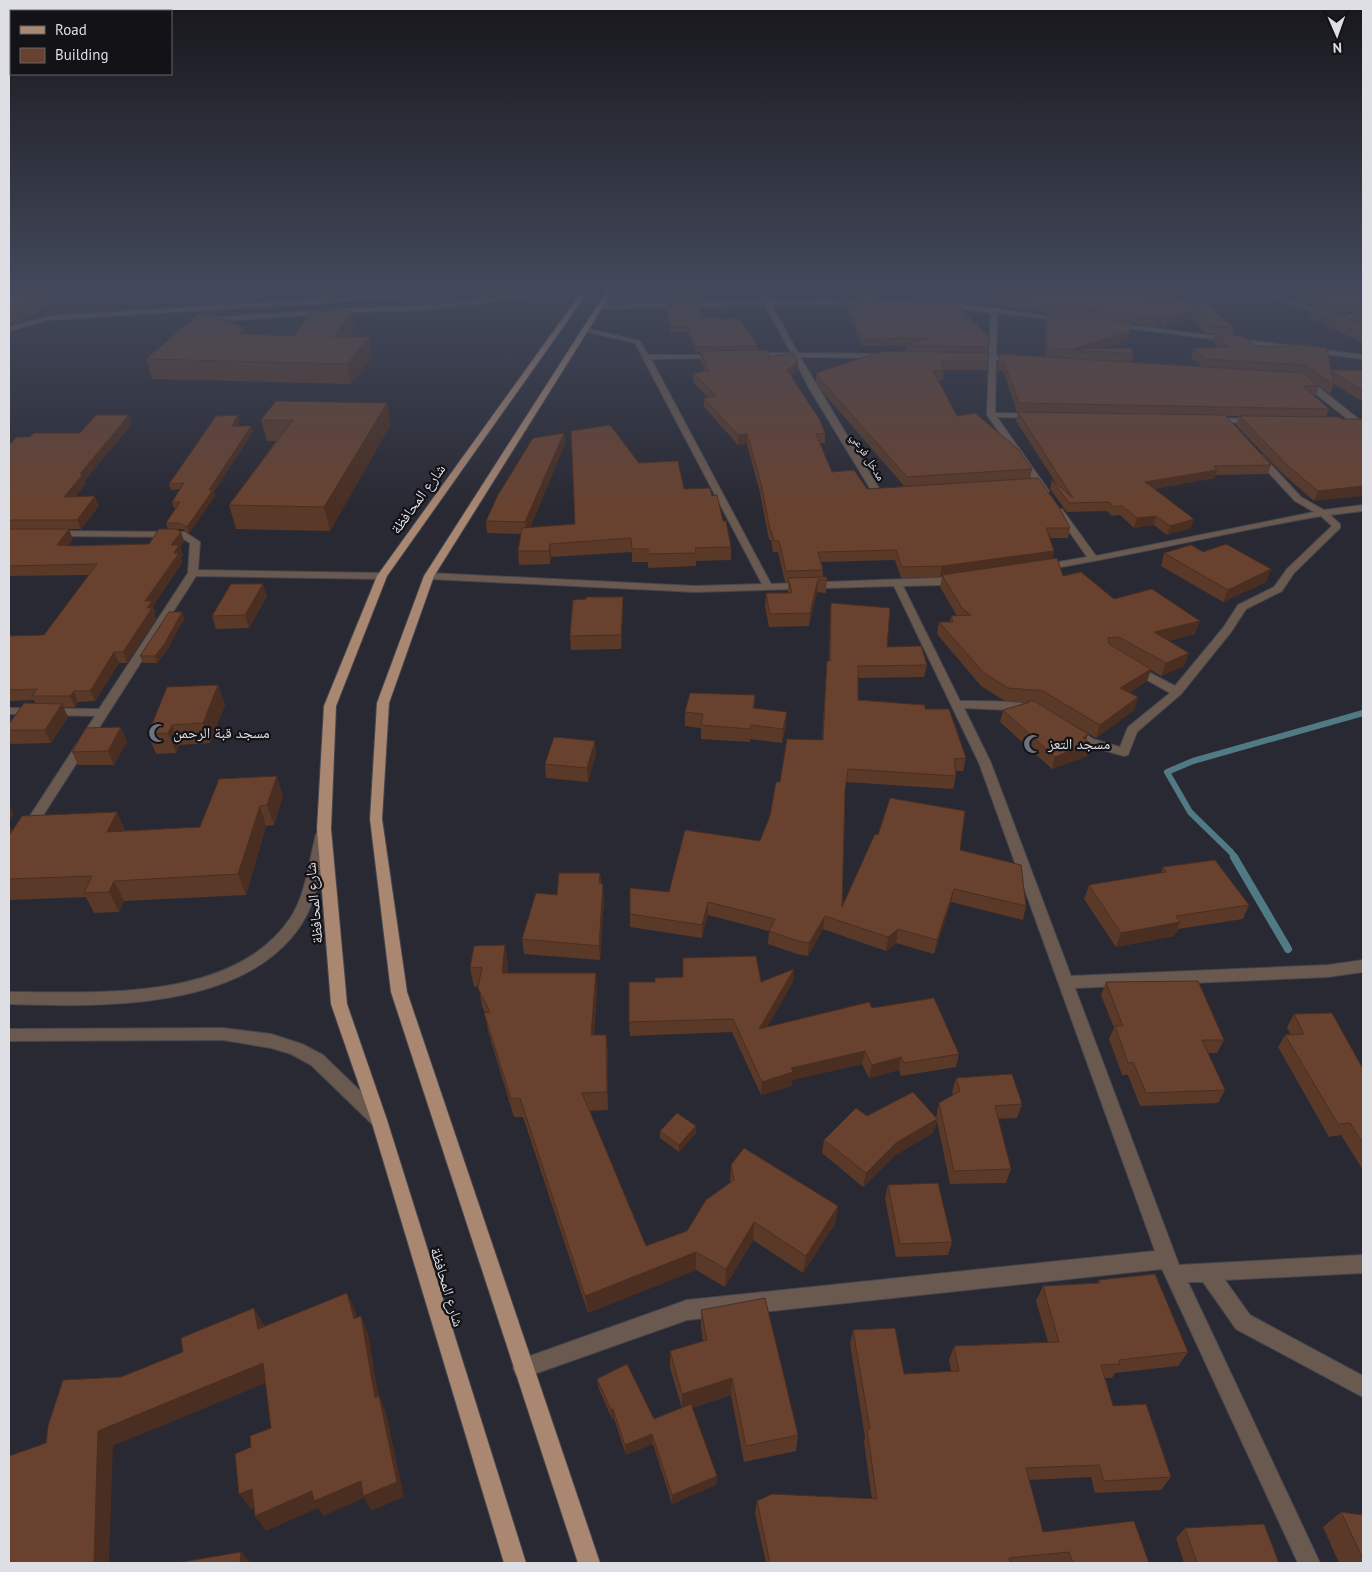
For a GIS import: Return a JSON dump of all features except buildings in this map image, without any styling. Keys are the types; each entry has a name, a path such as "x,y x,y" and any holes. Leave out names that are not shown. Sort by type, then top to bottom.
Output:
{"main road":[{"name":"شارع المحافظة","path":"515,1563 379,1120 339,1004 324,829 330,706 382,576 535,362"},
{"path":"564,362 429,576 383,703 376,819 399,992 590,1563"}],"street":[{"path":"649,362 768,587"},
{"name":"مدخل فرعي","path":"799,362 877,493 896,492"},
{"path":"993,362 991,415 1050,498"},
{"path":"1294,377 1302,378 1361,423"},
{"path":"991,415 1040,416"},
{"path":"1205,420 1261,421"},
{"path":"1225,420 1231,427"},
{"path":"1341,422 1361,423"},
{"path":"1061,723 1089,742 1124,752 1132,730 1177,692 1227,630 1242,608 1278,589 1290,571 1337,526 1322,513 1298,499 1251,449"},
{"path":"1030,484 1040,483"},
{"path":"1056,506 1094,560"},
{"path":"1036,568 1094,560 1322,513 1363,508"},
{"path":"9,858 193,573 195,542 182,534 47,534"},
{"path":"193,573 382,576"},
{"path":"429,576 695,590 940,582 969,578"},
{"path":"897,583 985,763 1170,1266 1309,1563"},
{"path":"1124,662 1177,692"},
{"path":"956,704 1000,705 1035,708 1041,711"},
{"path":"9,711 103,713"},
{"path":"9,998 128,998 161,993 222,978 249,965 284,939 297,920 324,829"},
{"path":"1066,982 1328,971 1363,966"},
{"path":"9,1034 222,1034 270,1041 296,1049 317,1060 379,1120"},
{"path":"524,1368 687,1310 1170,1266 1207,1272 1363,1264"},
{"path":"1207,1272 1244,1322 1363,1387"}],"waterway":[{"path":"1235,858 1190,812 1167,772 1193,761 1363,713"},
{"path":"1234,857 1288,949"}],"place":[{"name":"مسجد قبة الرحمن","path":"158,733"},
{"name":"مسجد التعز","path":"1033,744"}]}
